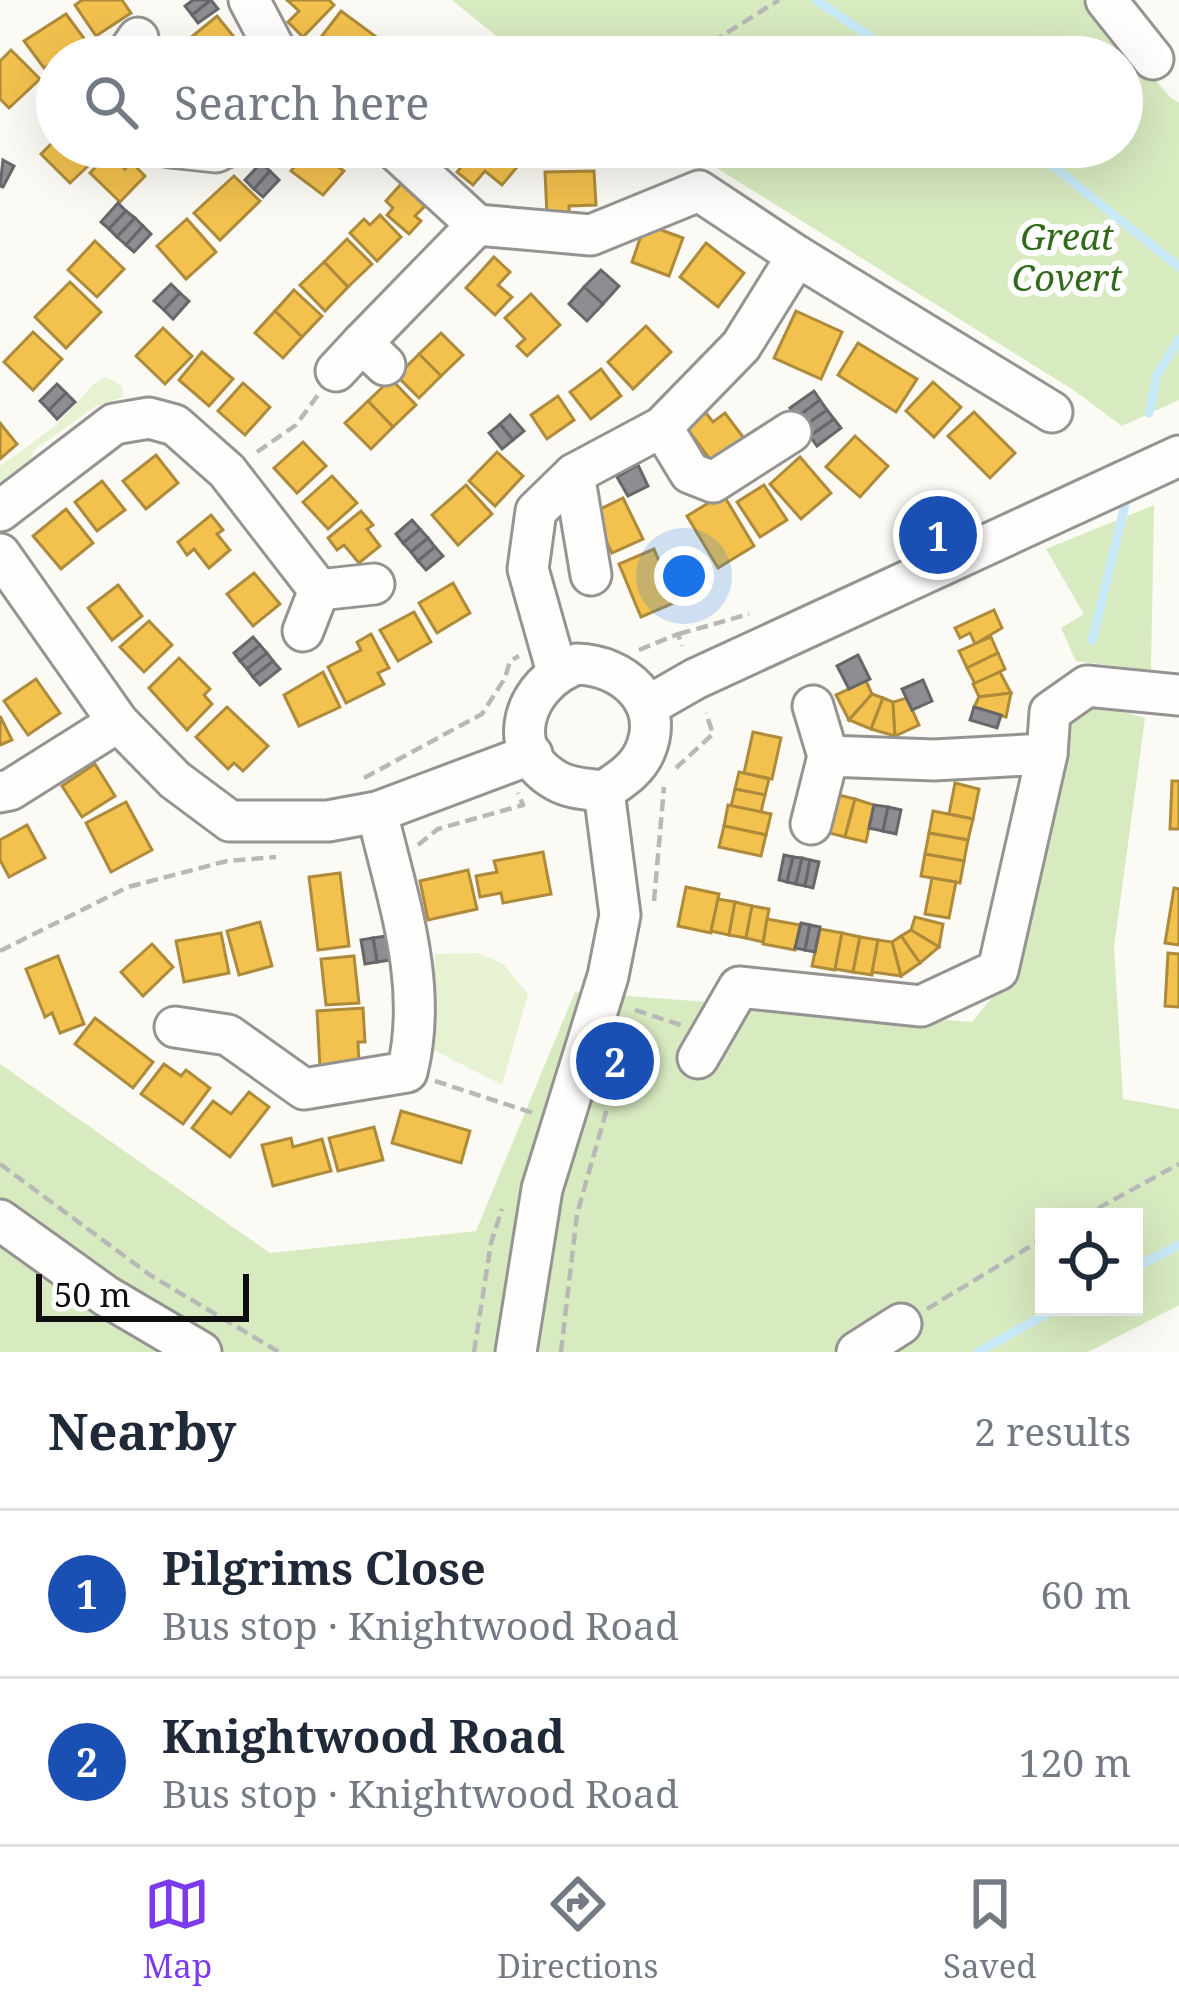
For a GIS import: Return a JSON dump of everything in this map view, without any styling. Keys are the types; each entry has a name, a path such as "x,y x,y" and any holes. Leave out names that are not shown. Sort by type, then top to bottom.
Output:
{"street":[{"path":"249,0 268,36"},
{"path":"1106,0 1135,36"},
{"path":"1143,46 1153,59"},
{"path":"415,168 477,225 591,235 699,190 796,256 1052,412"},
{"path":"361,359 477,225"},
{"path":"556,672 528,569 536,511 574,474 662,427 741,346 796,256"},
{"path":"0,511 115,424 149,418 175,425 227,471 319,590"},
{"path":"662,427 690,473 713,482 791,432"},
{"path":"648,706 695,679 1179,456"},
{"path":"574,474 591,575"},
{"path":"0,554 118,722 175,781 230,821 328,821 377,812 519,760 558,781 604,791 631,772 644,754 650,733 648,706 628,678 599,664 577,664 556,672 541,684 526,712 519,760"},
{"path":"319,590 374,584"},
{"path":"303,631 319,590"},
{"path":"704,1047 730,976 921,1006 998,970 1047,754 1049,712 1087,686 1179,695"},
{"path":"811,824 829,756 813,706"},
{"path":"0,792 118,722"},
{"path":"829,756 934,760 1047,754"},
{"path":"516,1352 542,1189 608,976 620,915 604,791"},
{"path":"175,1027 228,1034 304,1089 407,1072 417,1033 410,940 377,812"},
{"path":"0,1220 106,1296 201,1352"},
{"path":"856,1352 902,1324"}],"path":[{"path":"722,36 779,0"},
{"path":"227,471 296,425 361,359"},
{"path":"391,869 438,829 523,805 519,760"},
{"path":"0,951 128,886 227,861 296,856"},
{"path":"635,1010 704,1047"},
{"path":"407,1072 533,1113"},
{"path":"0,1164 150,1275 280,1352"},
{"path":"1098,1208 1179,1164"},
{"path":"474,1352 491,1244 505,1200"},
{"path":"902,1324 1035,1243"}],"green space":[{"name":"Great Covert","path":"452,0 1086,0 1117,36 496,36"},
{"name":"Great Covert","path":"1143,66 1179,103 1179,400 1122,426 1075,391 717,168 1143,168"},
{"path":"106,377 122,386 123,397 96,406 33,451 32,462 0,487 0,466 54,427"},
{"path":"1154,505 1151,670 1076,661 1061,628 1084,614 1046,549"},
{"path":"1095,704 1145,718 1114,947 1123,1099 1179,1109 1179,1305 1088,1352 0,1352 0,1064 270,1253 476,1231 575,992 972,1022 1015,969 1070,720"},
{"path":"479,953 504,965 528,994 502,1085 430,1048 435,954"}],"building: Homes":[{"path":"82,0 122,0 131,13 96,36 75,5"},
{"path":"287,0 329,0 334,5 304,36 288,22 299,11"},
{"path":"341,11 375,36 322,36"},
{"path":"66,14 82,36 36,36 36,57 24,41"},
{"path":"217,16 233,36 193,36"},
{"path":"11,50 36,75 36,83 9,108 0,99 0,61"},
{"path":"55,168 86,168 70,183"},
{"path":"95,168 137,168 145,176 120,202 90,173"},
{"path":"340,168 344,171 323,195 291,171"},
{"path":"460,168 516,168 502,185 485,171 473,185 457,172"},
{"path":"594,171 596,205 569,206 569,216 547,216 545,172"},
{"path":"234,176 260,201 220,240 194,213"},
{"path":"401,184 425,206 415,216 421,221 409,234 387,215 393,208 386,201"},
{"path":"380,215 401,237 377,261 350,233 364,219 370,225"},
{"path":"187,219 216,252 186,279 157,246"},
{"path":"645,224 683,238 669,276 632,262"},
{"path":"347,239 372,264 348,287 324,262"},
{"path":"95,241 124,269 97,297 68,270"},
{"path":"706,243 744,273 718,307 680,277"},
{"path":"494,257 510,272 498,285 512,297 495,315 466,288"},
{"path":"324,262 348,287 325,311 300,285"},
{"path":"70,282 101,312 66,348 35,317"},
{"path":"294,290 322,316 302,337 275,311"},
{"path":"531,294 560,325 527,356 517,346 525,339 505,318"},
{"path":"275,311 302,337 283,358 255,333"},
{"path":"796,311 842,332 821,379 774,358"},
{"path":"646,326 671,352 633,389 608,362"},
{"path":"163,328 192,356 165,384 136,356"},
{"path":"33,332 62,359 33,390 4,362"},
{"path":"441,333 463,355 441,376 419,354"},
{"path":"858,343 917,379 896,412 838,375"},
{"path":"202,352 233,379 209,406 179,380"},
{"path":"419,354 441,376 419,398 397,376"},
{"path":"601,369 621,396 591,419 570,392"},
{"path":"391,379 416,405 393,427 368,401"},
{"path":"933,382 961,407 934,437 906,411"},
{"path":"243,383 270,407 245,435 218,411"},
{"path":"558,396 574,420 547,439 531,415"},
{"path":"368,401 393,427 371,449 345,423"},
{"path":"702,408 713,422 725,413 746,441 714,465 683,423"},
{"path":"974,412 1015,453 990,478 948,436"},
{"path":"0,423 17,444 0,459"},
{"path":"855,436 888,466 860,497 826,467"},
{"path":"303,442 326,466 297,493 274,468"},
{"path":"497,452 523,476 495,506 469,481"},
{"path":"156,455 178,483 146,509 123,481"},
{"path":"800,457 831,493 801,519 770,484"},
{"path":"332,476 357,503 328,529 303,502"},
{"path":"102,481 125,510 97,531 75,502"},
{"path":"466,485 492,514 458,545 432,515"},
{"path":"764,485 787,520 760,537 737,502"},
{"path":"723,494 754,546 718,568 687,516"},
{"path":"623,498 643,539 612,553 592,513"},
{"path":"66,509 93,543 61,569 33,536"},
{"path":"361,511 373,525 367,529 380,546 359,563 344,545 337,550 328,538"},
{"path":"211,515 223,530 217,534 230,550 209,568 194,549 187,555 178,542"},
{"path":"654,549 676,602 641,617 619,564"},
{"path":"254,573 280,604 253,626 227,594"},
{"path":"453,583 470,613 437,633 419,603"},
{"path":"118,585 142,616 112,640 88,608"},
{"path":"994,610 1002,628 975,644 970,633 960,638 955,628"},
{"path":"414,612 431,642 398,661 380,630"},
{"path":"149,621 172,645 144,672 120,647"},
{"path":"371,634 389,668 378,673 384,684 346,703 328,667 361,650 357,642"},
{"path":"991,637 998,653 967,668 959,651"},
{"path":"998,653 1005,669 975,684 967,668"},
{"path":"179,658 210,689 204,695 212,704 187,730 149,688"},
{"path":"323,672 340,707 299,726 284,695"},
{"path":"1000,672 1011,693 979,697 973,684"},
{"path":"36,679 60,713 28,735 4,701"},
{"path":"866,681 872,694 849,720 836,695"},
{"path":"1011,693 1006,717 974,707 979,697"},
{"path":"872,694 883,698 871,729 849,720"},
{"path":"883,698 893,702 895,736 871,729"},
{"path":"907,698 919,725 895,736 893,702"},
{"path":"227,707 268,746 243,771 234,763 228,769 196,737"},
{"path":"0,716 12,740 0,745"},
{"path":"753,732 781,738 772,779 744,773"},
{"path":"95,764 115,796 82,817 62,786"},
{"path":"739,772 769,779 765,795 735,789"},
{"path":"1172,781 1179,781 1179,829 1170,829"},
{"path":"955,783 979,789 973,819 949,814"},
{"path":"735,789 765,795 761,812 731,806"},
{"path":"835,794 855,799 845,837 825,832"},
{"path":"855,799 874,805 866,842 845,837"},
{"path":"126,802 152,850 111,872 86,823"},
{"path":"728,805 771,814 766,835 724,826"},
{"path":"933,811 973,819 968,840 929,833"},
{"path":"27,825 45,858 9,877 0,860 0,840"},
{"path":"724,826 766,835 761,856 719,847"},
{"path":"929,833 968,840 964,861 925,854"},
{"path":"543,852 551,894 503,903 501,893 480,897 476,876 497,872 494,861"},
{"path":"925,854 964,861 960,883 921,876"},
{"path":"468,870 477,909 428,920 420,881"},
{"path":"340,873 349,946 318,950 309,877"},
{"path":"932,878 956,882 949,918 925,914"},
{"path":"686,887 719,894 711,933 678,926"},
{"path":"1174,888 1179,889 1179,945 1165,943"},
{"path":"718,899 735,902 729,935 711,931"},
{"path":"735,902 752,906 746,938 729,935"},
{"path":"752,906 769,909 763,942 746,938"},
{"path":"915,917 943,924 939,947 911,930"},
{"path":"767,919 800,925 795,950 763,944"},
{"path":"260,922 272,966 239,975 227,931"},
{"path":"820,929 842,933 835,970 812,966"},
{"path":"911,930 939,947 920,963 901,936"},
{"path":"221,933 229,973 184,982 176,941"},
{"path":"842,933 860,937 853,972 835,969"},
{"path":"901,936 920,963 901,976 892,942"},
{"path":"860,937 878,940 872,975 853,972"},
{"path":"878,940 892,942 901,976 872,972"},
{"path":"152,944 173,967 143,996 121,972"},
{"path":"1168,953 1179,954 1179,1007 1165,1006"},
{"path":"58,956 84,1024 60,1033 52,1013 45,1017 26,969"},
{"path":"354,956 359,1003 326,1005 321,959"},
{"path":"363,1008 365,1042 358,1042 359,1065 320,1067 317,1011"},
{"path":"95,1018 153,1062 133,1088 75,1044"},
{"path":"164,1064 181,1076 186,1070 210,1088 183,1124 141,1094"},
{"path":"249,1092 269,1107 230,1157 192,1128 213,1101 231,1114"},
{"path":"401,1111 470,1131 461,1163 392,1143"},
{"path":"374,1127 383,1160 338,1171 329,1138"},
{"path":"291,1138 293,1147 322,1139 331,1171 273,1186 262,1145"}],"building: Industry":[{"path":"193,0 211,0 192,15 185,6"},
{"path":"211,0 218,9 198,23 192,15"},
{"path":"3,160 14,166 3,187 0,186"},
{"path":"256,168 270,171 254,189 245,180"},
{"path":"270,171 279,180 263,197 254,189"},
{"path":"118,203 126,211 109,229 101,222"},
{"path":"126,211 135,218 117,237 109,229"},
{"path":"135,218 143,226 126,245 117,237"},
{"path":"143,226 151,234 134,252 126,245"},
{"path":"601,270 619,286 603,304 584,287"},
{"path":"171,284 180,293 164,310 154,301"},
{"path":"584,287 603,304 587,321 569,304"},
{"path":"180,293 189,301 173,319 164,310"},
{"path":"57,384 66,393 49,410 40,401"},
{"path":"814,391 820,400 796,418 790,408"},
{"path":"66,393 75,402 57,419 49,410"},
{"path":"820,400 827,410 803,427 796,418"},
{"path":"827,410 834,419 810,436 803,427"},
{"path":"510,415 524,431 513,440 500,424"},
{"path":"834,419 841,428 817,446 810,436"},
{"path":"500,424 513,440 502,449 489,433"},
{"path":"638,465 648,486 628,496 617,477"},
{"path":"412,520 420,529 403,543 396,534"},
{"path":"420,529 428,538 411,552 403,543"},
{"path":"428,538 435,547 418,561 411,552"},
{"path":"435,547 443,556 426,570 418,561"},
{"path":"253,637 260,645 240,661 234,653"},
{"path":"260,645 267,653 247,669 240,661"},
{"path":"267,653 273,661 253,677 247,669"},
{"path":"858,655 870,679 849,689 837,666"},
{"path":"273,661 280,669 260,685 253,677"},
{"path":"923,680 932,701 912,710 902,689"},
{"path":"974,707 1001,715 997,728 970,720"},
{"path":"874,805 888,807 883,831 869,828"},
{"path":"888,807 901,810 896,834 883,831"},
{"path":"784,855 793,857 787,882 779,880"},
{"path":"793,857 802,858 796,884 787,882"},
{"path":"802,858 810,860 805,886 796,884"},
{"path":"810,860 819,862 813,888 805,886"},
{"path":"801,923 810,925 805,950 795,948"},
{"path":"810,925 820,927 815,952 805,950"},
{"path":"386,936 390,960 377,962 373,938"},
{"path":"373,938 377,962 365,964 361,940"}],"waterway":[{"path":"816,0 869,36"},
{"path":"1055,168 1179,267"},
{"path":"1149,413 1157,375 1179,339"},
{"path":"1092,641 1125,505"},
{"path":"1143,1263 1179,1245"},
{"path":"978,1352 1043,1316"}],"place":[{"name":"Pilgrims Close","path":"938,535"},
{"name":"Knightwood Road","path":"615,1061"}]}
